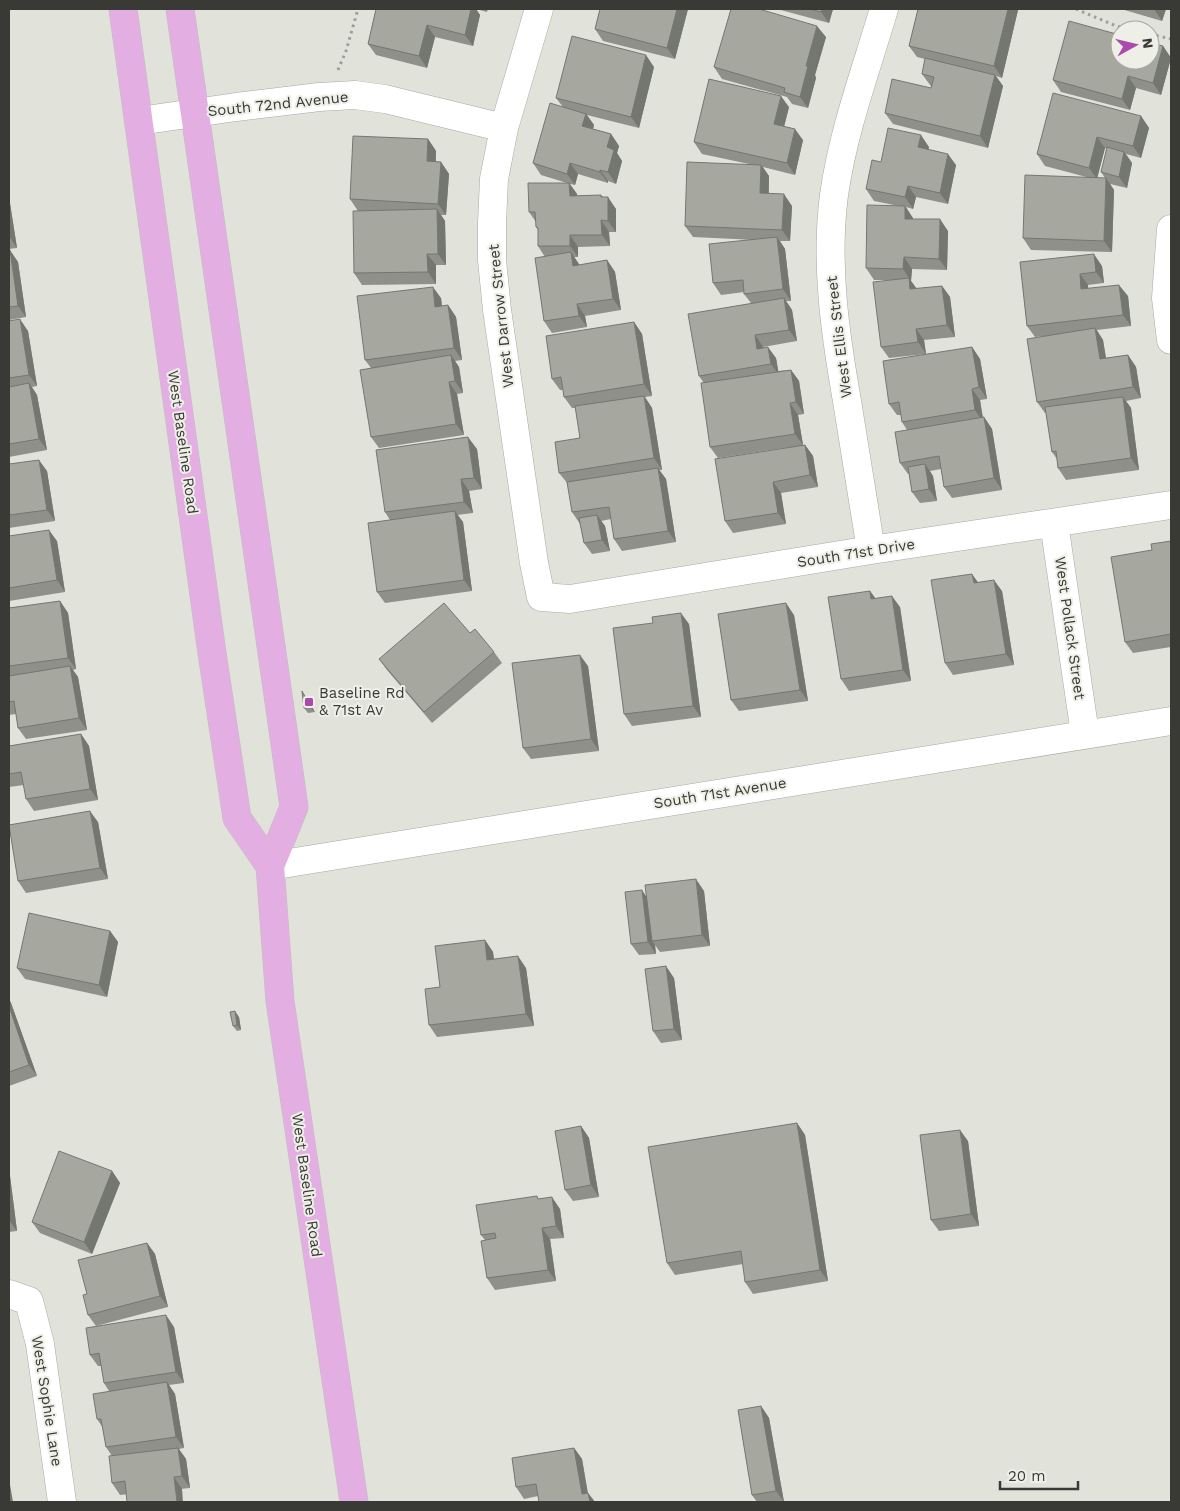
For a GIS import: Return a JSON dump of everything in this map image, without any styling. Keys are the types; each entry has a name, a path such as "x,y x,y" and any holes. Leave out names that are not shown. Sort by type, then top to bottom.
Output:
{"main road":[{"name":"West Baseline Road","path":"123,9 212,653 237,818 270,866"},
{"name":"West Baseline Road","path":"180,9 294,807 270,866 280,1001 354,1502"}],"street":[{"name":"West Darrow Street","path":"539,9 504,128 494,179 492,260 534,564 541,597"},
{"name":"West Ellis Street","path":"871,550 835,332 831,289 831,248 834,196 842,149 884,9"},
{"name":"South 72nd Avenue","path":"139,122 319,97 355,95 385,99 504,128"},
{"path":"1171,229 1166,298 1171,340"},
{"name":"South 71st Drive","path":"541,597 570,599 871,550 1171,505"},
{"name":"West Pollack Street","path":"1054,523 1085,734"},
{"name":"South 71st Avenue","path":"270,866 1171,721"},
{"name":"West Sophie Lane","path":"19,1297 40,1344 62,1502"}],"path":[{"path":"319,97 338,70 346,51 358,9"},
{"path":"1076,9 1110,23"}],"building":[{"path":"376,9 471,9 465,35 427,25 419,56 368,44"},
{"path":"600,9 677,9 667,48 595,29"},
{"path":"731,9 759,9 817,26 800,97 784,92 785,88 714,67"},
{"path":"809,9 822,9 821,12"},
{"path":"918,9 1008,9 994,66 909,46"},
{"path":"1069,21 1110,32 1110,70 1157,70 1153,83 1128,76 1122,99 1053,80"},
{"path":"572,36 646,55 631,117 556,98"},
{"path":"1160,45 1163,46 1160,57"},
{"path":"925,58 995,75 980,136 885,113 892,79 931,88 934,77 922,74"},
{"path":"709,79 781,96 774,124 795,129 787,163 694,142"},
{"path":"1053,93 1141,116 1133,146 1097,137 1089,168 1037,154"},
{"path":"550,103 586,114 582,126 611,134 607,147 614,150 608,172 600,170 600,172 570,163 567,174 533,163"},
{"path":"888,128 921,135 918,147 948,154 940,193 908,186 905,197 866,189 872,160 881,162"},
{"path":"353,136 428,139 427,161 441,162 438,204 350,199"},
{"path":"1107,147 1124,152 1119,177 1101,172"},
{"path":"687,162 761,165 760,193 784,194 782,230 685,226"},
{"path":"1025,175 1106,178 1104,241 1023,238"},
{"path":"528,183 569,183 570,196 601,195 601,197 608,197 608,221 601,220 602,235 570,235 570,246 538,246 538,228 536,227 535,212 529,212"},
{"path":"867,205 905,206 905,219 940,219 939,259 904,257 903,269 866,268"},
{"path":"437,209 438,254 427,254 428,272 354,273 353,211"},
{"path":"777,237 783,289 744,294 743,280 713,283 709,244"},
{"path":"9,250 18,306 9,307"},
{"path":"571,252 573,266 607,260 613,299 577,304 579,316 544,321 535,258"},
{"path":"1094,254 1096,272 1080,274 1081,289 1119,285 1123,315 1027,326 1020,262"},
{"path":"909,278 910,289 942,286 947,325 916,329 918,342 881,347 873,282"},
{"path":"433,287 435,307 448,305 454,348 365,360 357,296"},
{"path":"784,298 789,330 755,335 757,349 768,347 771,364 699,376 688,314"},
{"path":"20,319 29,375 9,378 9,321"},
{"path":"634,322 644,384 564,397 561,377 552,379 546,336"},
{"path":"1095,328 1100,359 1128,355 1133,387 1037,402 1027,339"},
{"path":"972,347 979,387 972,389 975,410 902,422 899,402 889,404 883,361"},
{"path":"451,355 455,381 449,382 456,424 371,437 360,370"},
{"path":"791,370 796,402 790,403 795,434 710,447 701,383"},
{"path":"29,383 39,439 9,444 9,387"},
{"path":"644,396 654,458 559,473 555,442 580,438 575,406"},
{"path":"1123,397 1131,458 1058,468 1056,451 1052,452 1045,407"},
{"path":"984,417 994,478 944,487 939,456 900,463 895,432"},
{"path":"468,437 474,478 461,479 464,502 385,512 376,450"},
{"path":"805,445 810,475 773,482 778,513 725,521 715,459"},
{"path":"39,460 47,510 9,515 9,464"},
{"path":"925,464 929,489 912,492 908,467"},
{"path":"658,468 668,531 614,539 609,507 572,512 567,482"},
{"path":"455,511 464,580 377,592 368,523"},
{"path":"597,515 602,540 584,543 579,518"},
{"path":"49,530 57,580 9,588 9,536"},
{"path":"1171,541 1171,634 1125,642 1111,557 1152,550 1151,544"},
{"path":"972,574 974,583 994,580 1006,654 945,663 931,580"},
{"path":"870,591 871,599 892,596 903,670 841,679 828,597"},
{"path":"60,601 68,658 9,666 9,608"},
{"path":"444,603 470,633 475,629 494,652 424,712 379,659"},
{"path":"786,603 800,690 731,700 718,614"},
{"path":"681,613 693,706 624,714 613,628 653,623 652,617"},
{"path":"580,655 591,739 523,748 512,663"},
{"path":"70,666 79,718 18,728 14,701 9,702 9,676"},
{"path":"302,691 310,707 304,708"},
{"path":"81,734 90,789 26,799 21,772 9,774 9,746"},
{"path":"90,811 100,868 18,881 9,825"},
{"path":"696,879 702,935 652,941 645,885"},
{"path":"642,890 648,942 631,944 625,892"},
{"path":"29,913 110,931 99,985 17,968"},
{"path":"485,940 487,960 518,956 526,1014 429,1025 425,989 440,987 435,946"},
{"path":"666,966 674,1029 653,1031 645,969"},
{"path":"9,1006 29,1065 9,1072"},
{"path":"235,1011 237,1025 233,1026 230,1012"},
{"path":"797,1123 820,1270 745,1282 741,1251 667,1263 648,1147"},
{"path":"581,1126 591,1185 565,1190 555,1131"},
{"path":"960,1130 971,1214 931,1220 920,1135"},
{"path":"59,1151 112,1171 84,1242 32,1222"},
{"path":"537,1196 538,1199 552,1197 556,1226 542,1228 548,1270 487,1278 481,1241 496,1238 495,1233 481,1235 476,1205"},
{"path":"147,1243 160,1296 88,1315 83,1295 87,1294 78,1260"},
{"path":"166,1315 176,1372 104,1383 99,1353 90,1355 86,1328"},
{"path":"167,1382 176,1437 106,1447 101,1419 97,1419 93,1394"},
{"path":"761,1406 776,1491 752,1495 738,1410"},
{"path":"178,1448 182,1476 174,1477 177,1502 127,1502 125,1481 112,1483 109,1456"},
{"path":"574,1448 582,1494 588,1493 590,1502 539,1502 536,1484 516,1487 512,1458"}],"place":[{"name":"Baseline Rd & 71st Av","path":"309,702"}]}
